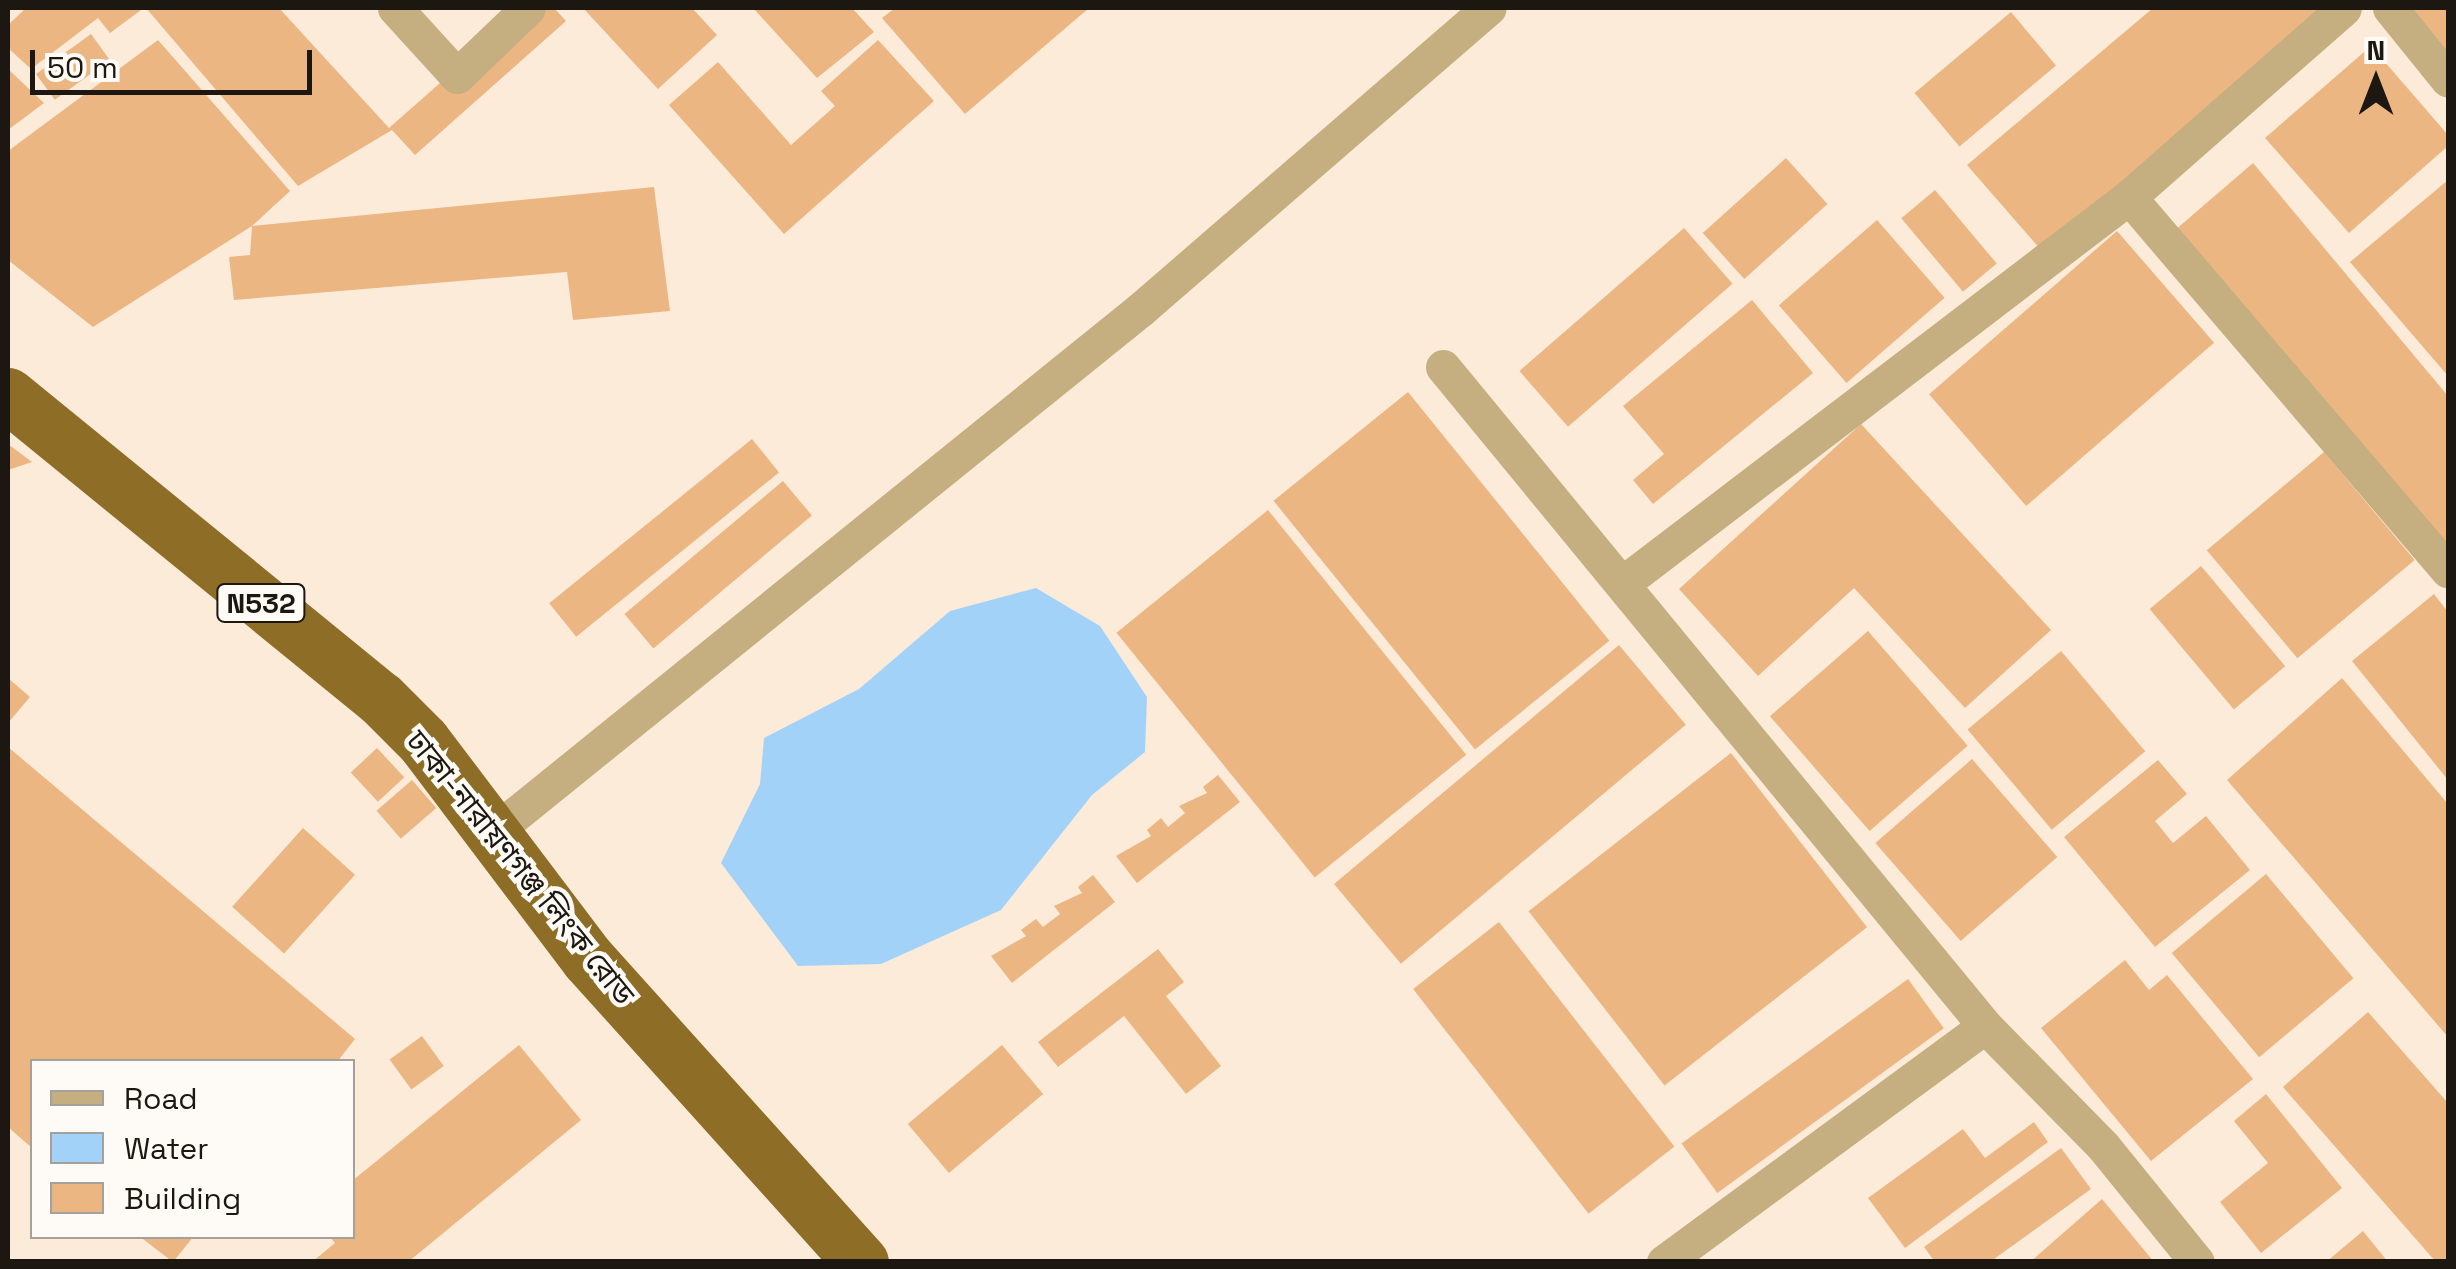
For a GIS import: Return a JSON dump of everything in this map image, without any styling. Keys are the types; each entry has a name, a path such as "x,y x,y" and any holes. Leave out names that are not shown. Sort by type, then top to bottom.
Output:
{"highway":[{"name":"ঢাকা-নারায়ণগঞ্জ লিংক রোড","path":"8,395 380,699 496,830 588,959 861,1262"}],"street":[{"path":"395,8 456,76 528,8"},
{"path":"496,830 1141,308 1489,8"},
{"path":"1624,583 2129,196 2344,8"},
{"path":"2390,8 2448,80"},
{"path":"2129,196 2448,570"},
{"path":"1443,367 1985,1026 2103,1146 2198,1262"},
{"path":"1664,1262 1985,1026"}],"water":[{"path":"1036,588 1100,626 1147,697 1145,752 1092,795 1001,910 881,964 798,966 721,863 760,784 764,738 859,689 950,611"}],"building":[{"path":"26,8 141,10 110,33 98,18 31,69 8,48 8,25"},
{"path":"146,8 279,8 389,128 525,8 554,8 566,21 415,155 392,130 298,186"},
{"path":"583,8 692,8 717,35 658,89"},
{"path":"753,8 852,8 874,32 817,78"},
{"path":"895,8 1089,8 965,114 882,18"},
{"path":"2153,8 2316,8 2321,13 2041,250 1967,165"},
{"path":"2408,8 2448,8 2448,56"},
{"path":"2011,12 2056,66 1959,147 1914,93"},
{"path":"91,34 110,60 55,100 36,74"},
{"path":"158,40 290,191 252,226 93,327 8,260 8,151"},
{"path":"878,40 934,101 784,234 669,105 718,62 791,145 835,106 821,91"},
{"path":"2371,46 2448,135 2448,146 2349,233 2265,138"},
{"path":"8,69 44,103 8,130"},
{"path":"1786,158 1827,204 1744,279 1703,233"},
{"path":"2253,163 2448,396 2448,547 2174,231"},
{"path":"2448,180 2448,376 2350,262"},
{"path":"654,187 670,311 573,320 567,272 234,300 229,257 250,255 252,226"},
{"path":"1935,190 1997,264 1963,292 1901,218"},
{"path":"1877,220 1945,298 1846,383 1779,305"},
{"path":"1684,228 1733,284 1568,427 1519,371"},
{"path":"2117,231 2214,343 2026,506 1929,394"},
{"path":"1752,300 1813,373 1653,504 1633,480 1664,454 1623,406"},
{"path":"1408,392 1609,641 1475,750 1274,501"},
{"path":"1861,424 2051,630 1965,708 1854,588 1758,676 1679,589"},
{"path":"752,439 779,472 576,637 549,603"},
{"path":"8,444 32,462 8,470"},
{"path":"2324,452 2415,560 2297,658 2207,550"},
{"path":"783,481 812,515 653,649 624,614"},
{"path":"1268,510 1466,755 1315,878 1116,633"},
{"path":"2201,566 2285,666 2234,709 2150,609"},
{"path":"2434,594 2448,612 2448,780 2352,661"},
{"path":"1868,631 1968,746 1870,831 1770,716"},
{"path":"1619,645 1686,725 1401,964 1334,884"},
{"path":"2061,651 2145,751 2052,830 1968,729"},
{"path":"8,678 30,697 8,723"},
{"path":"2342,678 2448,804 2448,1037 2227,780"},
{"path":"8,747 355,1039 339,1059 30,1059 30,1146 8,1127"},
{"path":"377,748 404,777 378,802 351,773"},
{"path":"1731,753 1867,927 1665,1085 1528,911"},
{"path":"1972,759 2057,857 1961,941 1875,843"},
{"path":"2158,760 2187,794 2155,821 2173,843 2206,816 2250,870 2155,947 2064,837"},
{"path":"1218,775 1240,802 1137,883 1116,856 1151,836 1147,830 1161,818 1168,827 1185,813 1179,806 1207,793 1203,787"},
{"path":"412,780 436,808 401,839 377,811"},
{"path":"303,828 355,875 284,954 232,907"},
{"path":"2266,874 2353,978 2259,1057 2172,953"},
{"path":"1093,875 1115,902 1012,983 991,956 1026,936 1021,930 1036,919 1043,927 1060,914 1054,906 1082,893 1078,887"},
{"path":"1499,922 1674,1147 1589,1214 1413,989"},
{"path":"1158,949 1184,982 1166,996 1221,1066 1186,1094 1124,1016 1058,1067 1038,1042"},
{"path":"2125,960 2149,990 2167,975 2253,1079 2151,1161 2041,1028"},
{"path":"1908,979 1944,1028 1717,1193 1681,1144"},
{"path":"2368,1012 2448,1103 2448,1262 2436,1262 2283,1087"},
{"path":"422,1036 444,1066 411,1089 390,1060"},
{"path":"519,1045 581,1120 408,1262 312,1262 335,1243 332,1239 355,1239 355,1179"},
{"path":"1002,1045 1043,1094 949,1173 908,1124"},
{"path":"2266,1094 2342,1188 2261,1253 2220,1202 2268,1163 2234,1121"},
{"path":"2034,1122 2048,1142 1905,1248 1868,1198 1963,1129 1985,1158"},
{"path":"2061,1148 2091,1189 1990,1262 1935,1262 1924,1247"},
{"path":"2102,1199 2154,1262 2030,1262"},
{"path":"2363,1231 2388,1262 2326,1262"},
{"path":"143,1239 192,1239 173,1262"}]}
